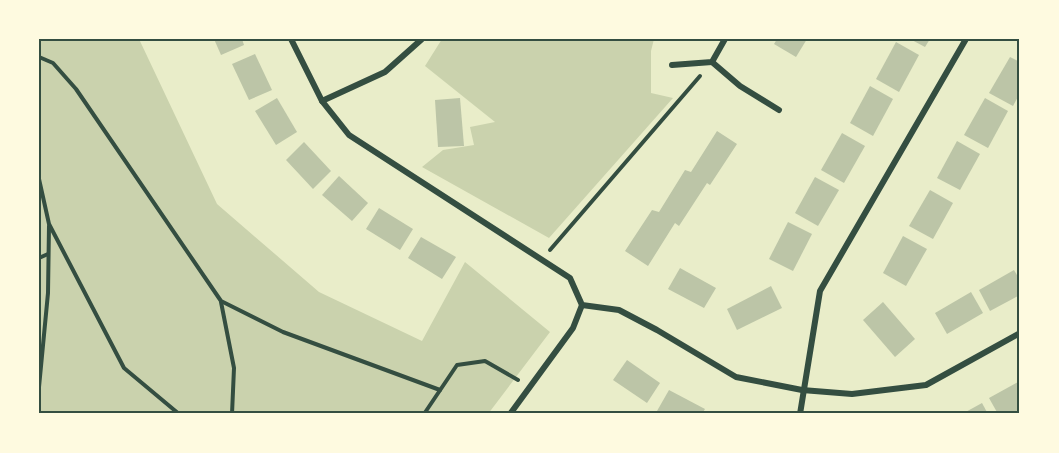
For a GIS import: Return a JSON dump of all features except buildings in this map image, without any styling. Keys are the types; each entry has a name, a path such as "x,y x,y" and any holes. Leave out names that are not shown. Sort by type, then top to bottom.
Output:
{"street":[{"path":"291,39 322,101 349,135 570,278 582,305 573,328 510,414"},
{"path":"322,101 385,72 422,39"},
{"path":"712,62 725,39"},
{"path":"800,414 802,390 820,291 966,39"},
{"path":"672,65 712,62 740,86 779,110"},
{"path":"582,305 619,310 736,377 802,390 852,394 926,385 1020,333"}],"path":[{"path":"39,57 53,63 76,89 221,301 234,368 232,414"},
{"path":"542,260 712,62"},
{"path":"39,178 49,224 48,293 39,387"},
{"path":"49,224 124,368 179,414"},
{"path":"39,258 48,254"},
{"path":"221,301 283,332 440,390"},
{"path":"424,414 458,365 485,361 530,387"}],"green space":[{"path":"39,39 139,39 217,204 319,292 422,341 465,262 550,332 488,414 39,414"},
{"path":"442,39 654,39 651,51 651,93 673,98 549,238 422,167 443,150 474,145 470,127 495,122 425,66"}]}
